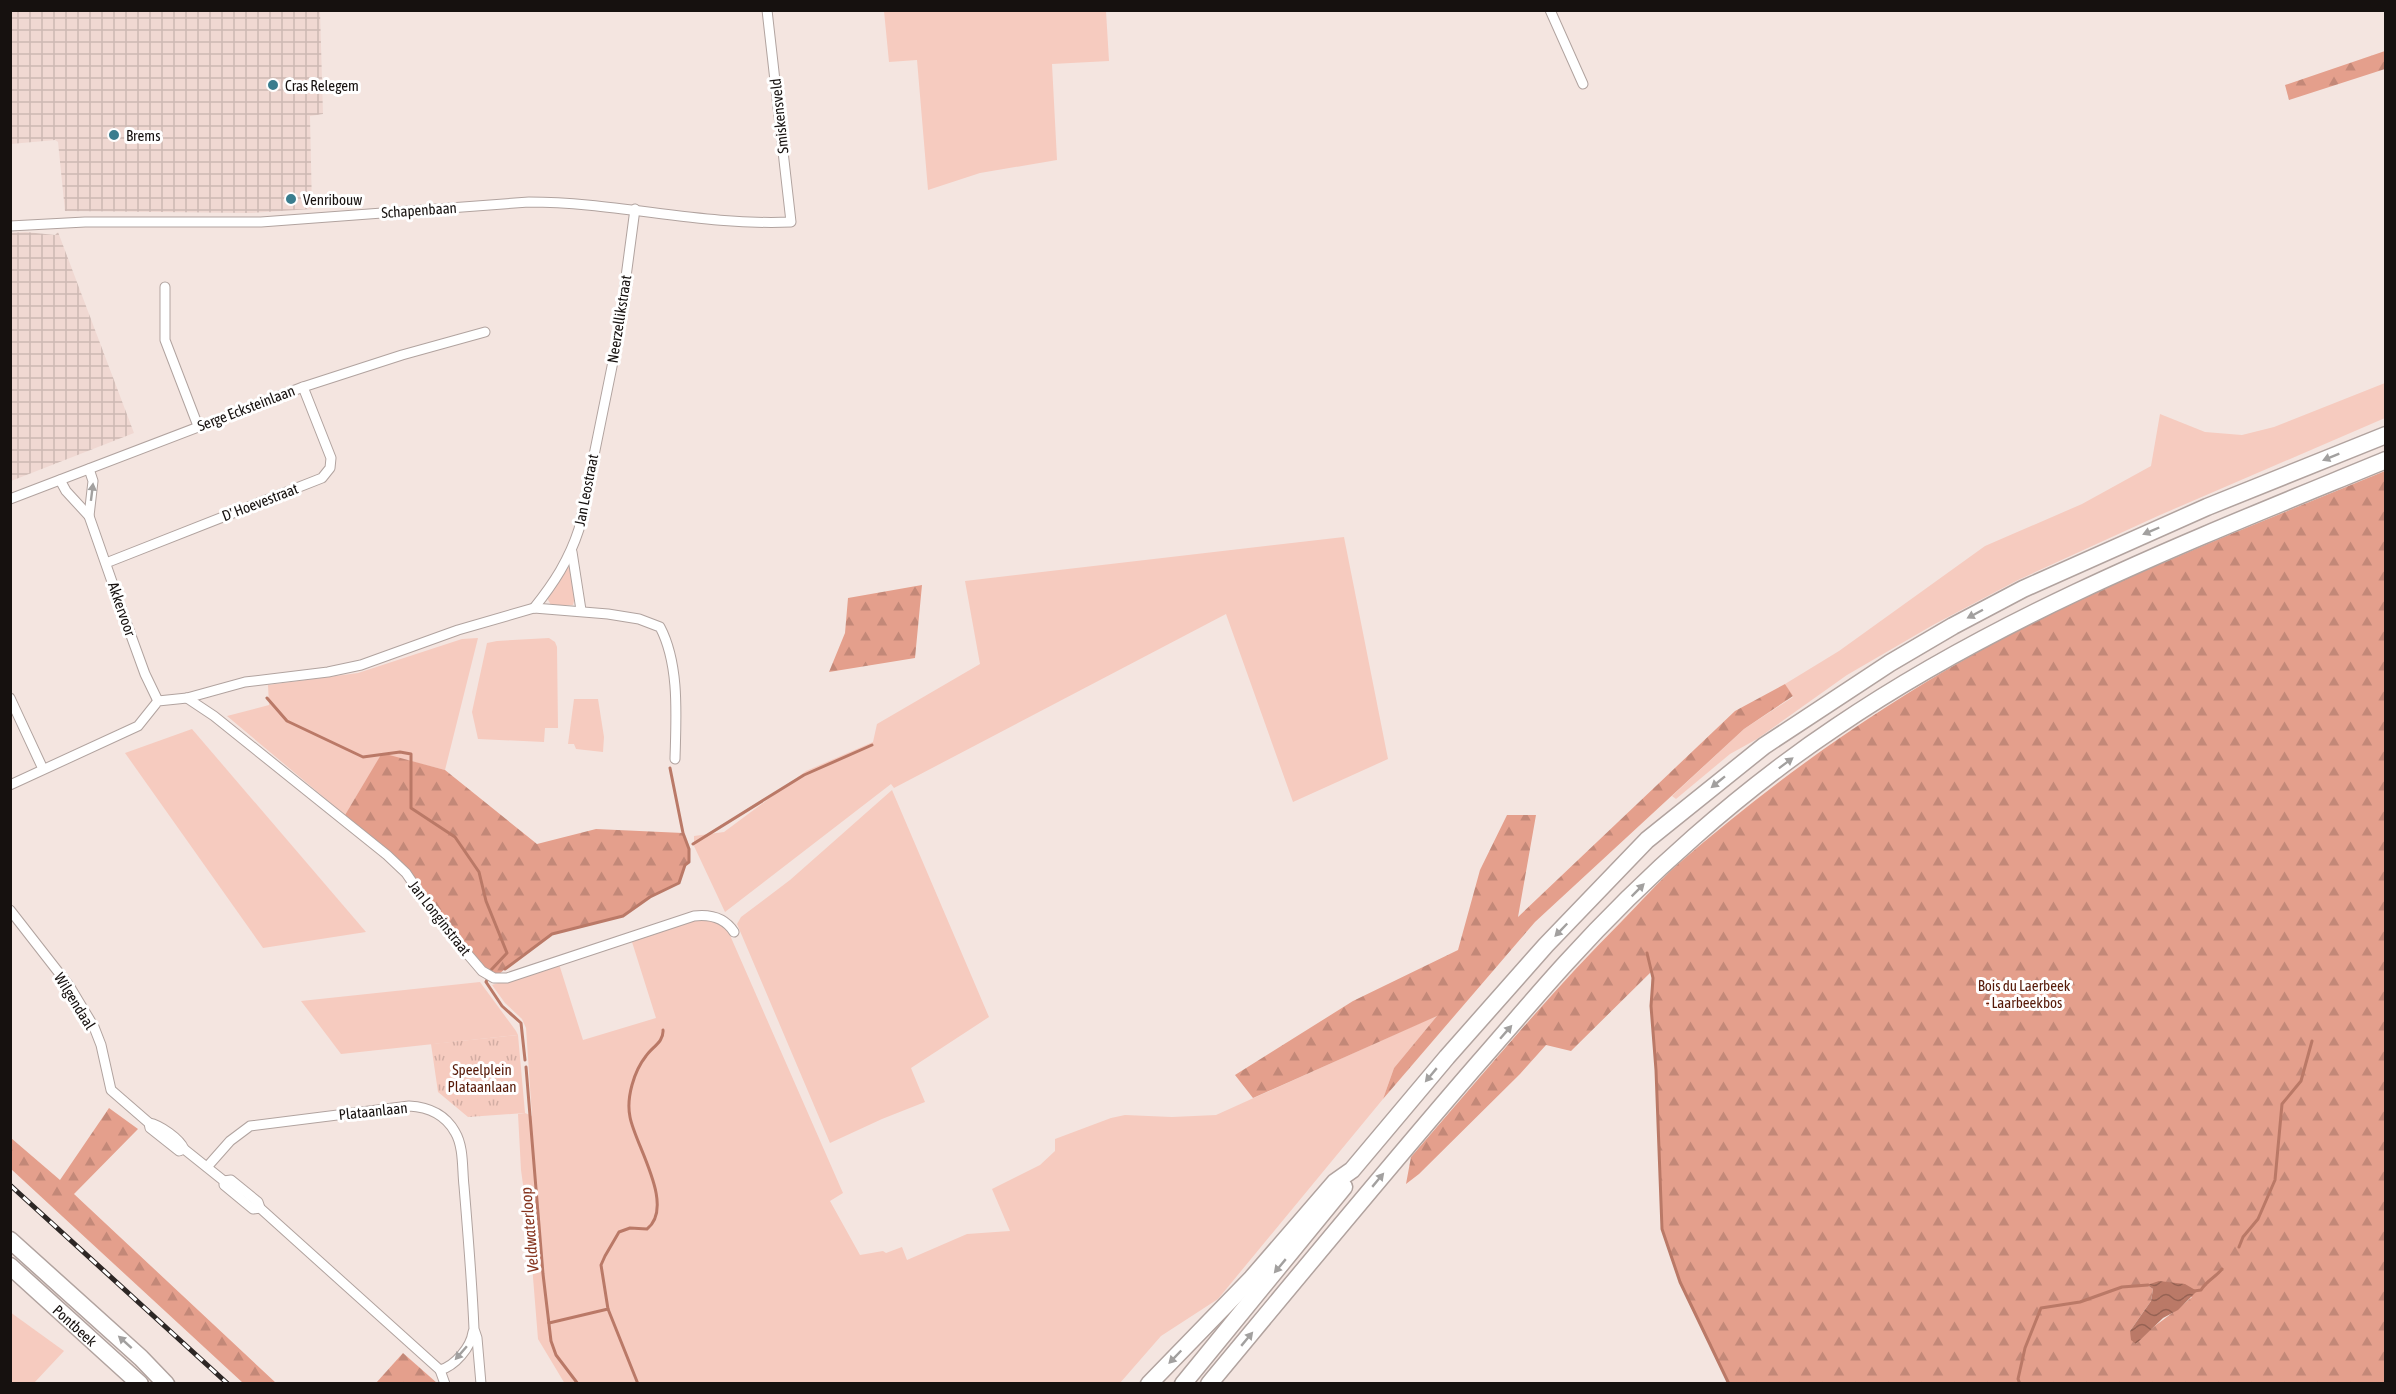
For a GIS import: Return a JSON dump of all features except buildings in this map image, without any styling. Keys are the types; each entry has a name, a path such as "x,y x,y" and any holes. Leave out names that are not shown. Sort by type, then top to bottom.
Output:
{"highway":[{"path":"1149,1383 1252,1278 1335,1182 1352,1170 1447,1057 1546,945 1639,848 1764,746 1890,663 2023,589 2196,511 2385,435"},
{"path":"1209,1383 1403,1150 1567,961 1668,859 1767,778 1834,728 1896,689 1965,647 2032,612 2132,566 2385,460"},
{"path":"1183,1383 1344,1188 1352,1170"},
{"path":"10,1240 166,1383"},
{"name":"Pontbeek","path":"10,1266 140,1383"}],"street":[{"name":"Smiskensveld","path":"767,10 791,222"},
{"path":"1550,10 1583,84"},
{"name":"Schapenbaan","path":"10,226 85,222 261,222 529,202 573,202 717,221 791,222"},
{"name":"Neerzellikstraat","path":"598,428 618,337 635,209"},
{"path":"165,287 165,340 198,426"},
{"name":"Serge Ecksteinlaan","path":"10,499 303,387 402,355 485,332"},
{"name":"D' Hoevestraat","path":"106,562 322,478 330,468 331,458 303,387"},
{"name":"Jan Leostraat","path":"534,608 555,581 572,552 579,529 598,428"},
{"name":"Akkervoor","path":"89,469 93,481 89,516"},
{"name":"Akkervoor","path":"60,480 66,491 89,516 145,674 158,701"},
{"name":"Jan Leostraat","path":"572,552 581,610"},
{"path":"10,785 138,726 158,701 187,698 245,682 328,672 361,665 458,630 534,608 581,610 639,619 660,627 666,638 676,691 675,759"},
{"path":"10,698 43,770"},
{"name":"Jan Longinstraat","path":"187,698 214,716 387,855 406,873 436,917 482,971 494,978 507,978 694,916 708,915 719,918 734,932"},
{"name":"Wilgendaal","path":"10,910 70,987 94,1027 111,1090 149,1123 156,1125 182,1144 184,1149 224,1181 224,1185 253,1209 260,1208 440,1370 446,1383"},
{"name":"Plataanlaan","path":"207,1167 230,1141 250,1126 409,1106 429,1109 437,1113 454,1129 460,1148 471,1265 474,1329 477,1338 481,1383"},
{"path":"440,1370 447,1368 465,1350 474,1329"}],"shaded area":[{"path":"11,10 320,11 323,114 310,116 312,209 251,213 65,211 58,142 55,140 11,144"},
{"path":"58,232 134,433 11,481 11,233 55,235"}],"green space":[{"path":"884,11 1106,11 1109,61 1052,64 1057,160 980,173 928,190 917,60 889,62"},
{"path":"2385,51 2385,69 2289,100 2285,85"},
{"path":"2385,383 2385,418 2160,515 2018,580 1933,625 1847,675 1757,739 1730,754 1676,799 1672,796 1744,729 1793,697 1785,684 1839,651 1985,546 2082,504 2151,466 2160,414 2205,432 2242,435 2274,427"},
{"name":"Bois du Laerbeek - Laarbeekbos","path":"2385,471 2385,1383 1729,1383 1680,1282 1662,1229 1656,1070 1651,1006 1652,971 1571,1051 1546,1045 1520,1074 1419,1174 1406,1184 1411,1157 1567,978 1677,865 1782,780 1892,703 2019,630 2122,581","holes":["2147,1285 2192,1297 2149,1331 2136,1344 2130,1331 2151,1301 2153,1289"]},
{"path":"1344,537 1388,759 1293,802 1226,614 894,788 891,784 725,912 694,846 694,836 724,832 806,771 873,742 877,724 980,664 965,581"},
{"path":"570,567 575,597 573,605 551,605 547,598"},
{"path":"922,585 915,658 829,672 845,633 848,598"},
{"path":"478,638 445,770 382,754 345,815 227,716 269,705 268,685 358,673 462,639"},
{"path":"549,638 555,642 557,647 558,728 545,728 544,742 478,739 472,712 487,643"},
{"path":"1785,684 1793,696 1744,729 1535,922 1383,1099 1394,1068 1437,1016 1253,1098 1235,1075 1353,1001 1458,950 1480,870 1507,815 1536,815 1518,917 1735,711"},
{"path":"574,699 598,699 604,737 603,752 576,749 574,744 568,744"},
{"path":"192,729 366,932 263,948 125,753"},
{"path":"382,753 445,770 537,844 596,829 683,833 689,849 689,862 685,865 679,883 650,897 623,916 552,934 498,975 491,975 440,916 409,872 345,815"},
{"path":"892,790 989,1017 911,1068 925,1102 830,1143 737,924 741,917 790,880"},
{"path":"694,920 718,923 729,933 843,1193 830,1201 860,1255 883,1251 886,1253 902,1247 907,1260 967,1234 1010,1231 992,1189 1040,1165 1055,1151 1055,1139 1125,1115 1172,1117 1216,1115 1438,1015 1394,1068 1383,1099 1218,1299 1161,1336 1120,1383 565,1384 538,1339 529,1228 521,1170 518,1114 525,1113 532,1116 526,1028 522,1019 505,1003 492,985 559,964 583,1040 656,1018 632,942"},
{"path":"480,982 518,1035 341,1054 301,1001"},
{"name":"Speelplein Plataanlaan","path":"518,1035 525,1113 468,1117 438,1092 431,1044"},
{"path":"109,1108 138,1129 74,1194 276,1383 243,1383 11,1169 11,1138 60,1180"},
{"path":"10,1312 64,1351 34,1383 11,1383"},
{"path":"403,1353 437,1383 376,1383"}],"water":[{"path":"2159,1281 2185,1284 2197,1291 2178,1310 2163,1318 2136,1344 2131,1340 2130,1331 2151,1301 2153,1289 2147,1285"}],"waterway":[{"name":"Veldwaterloop","path":"267,698 287,721 363,757 400,752 411,754 411,808 455,837 479,872 486,901 507,953 491,970"},
{"path":"693,844 804,775 872,745"},
{"path":"505,969 552,934 623,916 650,897 679,883 685,865 689,862 689,849 683,833 670,768"},
{"path":"1647,953 1653,978 1651,1006 1656,1070 1662,1229 1680,1282 1729,1384"},
{"name":"Veldwaterloop","path":"487,980 486,982 502,1006 521,1023 525,1060"},
{"path":"549,1323 608,1309 601,1265 605,1256 619,1232 630,1228 647,1229 655,1219 656,1191 633,1129 629,1102 638,1069 660,1041 663,1030"},
{"path":"2239,1247 2243,1237 2258,1219 2275,1180 2282,1104 2301,1081 2312,1041"},
{"name":"Veldwaterloop","path":"526,1067 543,1274 551,1341 556,1355 578,1384"},
{"path":"2194,1291 2201,1290 2222,1269"},
{"path":"2020,1384 2018,1379 2025,1348 2041,1308 2080,1302 2122,1287 2148,1285"},
{"path":"608,1309 638,1384"}],"railway":[{"path":"10,1185 228,1384"}],"place":[{"name":"Cras Relegem","path":"273,85"},
{"name":"Brems","path":"114,135"},
{"name":"Venribouw","path":"291,199"}]}
